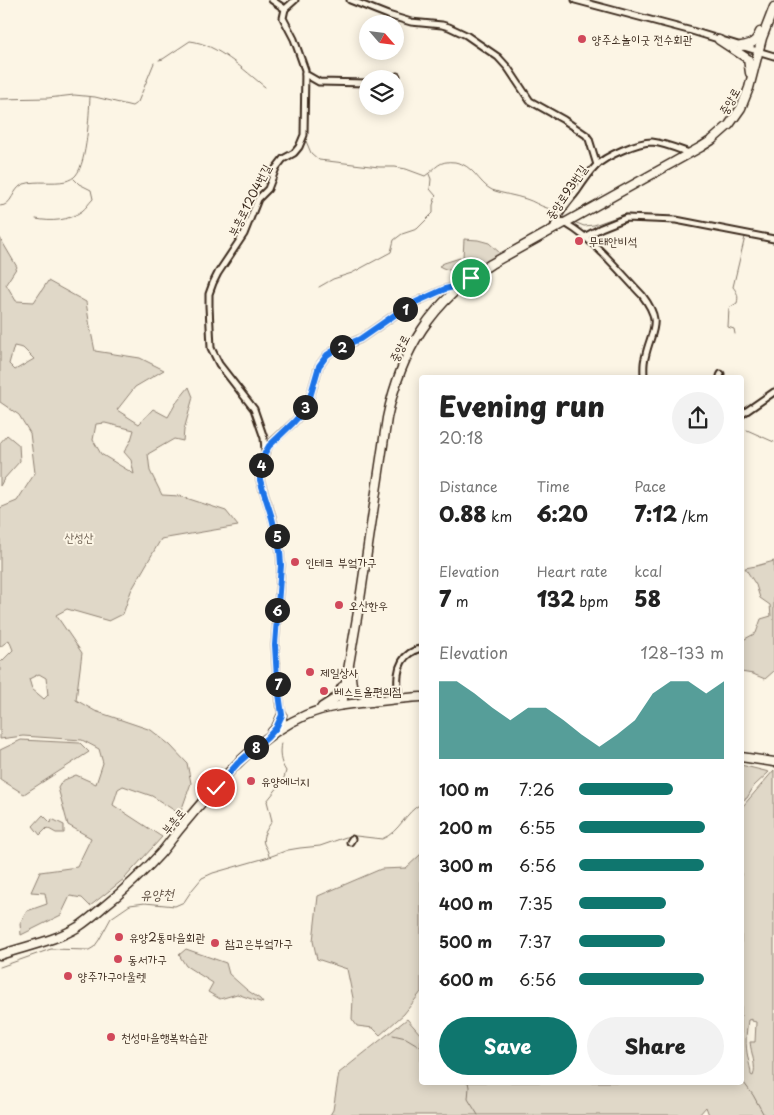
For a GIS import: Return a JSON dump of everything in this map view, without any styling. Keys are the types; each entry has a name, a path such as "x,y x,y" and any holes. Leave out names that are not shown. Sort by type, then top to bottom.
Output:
{"main road":[{"path":"741,46 751,44 758,38 774,5"},
{"name":"중앙로","path":"342,705 387,418 405,358 420,332 439,308 462,285 484,269 712,140 728,125 741,108 749,88 758,51 774,5"},
{"path":"720,40 748,59 750,71 749,88"},
{"path":"352,644 351,674 355,690 362,696 390,700"},
{"path":"314,712 336,698 342,688 348,669"},
{"name":"부흥로","path":"0,955 64,934 91,918 124,890 160,854 238,763 267,738 294,720 314,712 342,705 419,697"},
{"path":"267,738 276,728 282,715"},
{"path":"744,758 774,762"}],"street":[{"path":"272,0 285,9 296,0"},
{"name":"중앙로93번길","path":"350,0 411,22 442,25 466,35 503,62 517,80 530,102 564,120 586,135 589,139 596,165"},
{"path":"575,0 692,31 774,56"},
{"name":"부흥로1204번길","path":"265,453 264,438 254,409 219,364 211,348 209,295 218,274 244,234 258,199 268,189 276,168 283,159 294,153 304,135 305,70 294,39 283,18 285,9"},
{"path":"305,74 319,82 359,83"},
{"name":"중앙로93번길","path":"553,230 559,215 596,165 604,159 626,148 645,143 655,143 689,153"},
{"path":"559,215 569,221 573,228 596,248 642,295 650,308 655,325 643,365 644,375"},
{"path":"585,238 601,228 626,218 676,220 774,239"},
{"name":"부흥로1204번길","path":"286,726 282,715 277,679 275,645 281,565 279,544 260,480 260,467 265,453 269,446 302,413 310,397 319,366 327,355 360,339 416,302 445,289 462,285"},
{"path":"744,414 774,392"},
{"path":"399,699 398,672 402,662 410,653 419,649"}],"green space":[{"name":"산성산","path":"0,238 17,267 6,284 16,301 34,302 48,281 86,302 95,351 140,358 164,370 135,387 117,410 139,424 153,409 168,417 189,387 193,397 183,441 174,439 148,454 150,471 162,495 180,496 226,511 238,526 161,539 131,591 123,614 109,621 67,609 56,615 82,653 76,700 95,711 151,730 170,745 187,763 191,783 180,814 152,796 123,786 118,789 113,805 162,837 124,879 90,906 82,898 70,896 61,915 21,935 20,923 27,911 47,904 45,893 31,892 40,872 77,867 91,838 68,825 58,788 62,781 76,775 96,784 103,763 99,749 82,740 23,736 0,739 0,663 13,650 9,640 0,647 0,508 17,501 35,473 30,433 19,415 0,402","holes":["14,346 23,348 34,359 15,370 9,364","105,423 134,430 124,452 131,460 134,474 101,454 93,440 96,424","39,674 46,678 48,695 44,699 32,689 29,679"]},
{"path":"464,239 489,243 501,254 473,270 463,272 439,266 463,257"},
{"path":"7,435 19,445 20,461 0,486 0,443"},
{"path":"774,561 774,671 765,679 744,672 744,639 756,633 761,619 771,616 770,605 760,598 756,585 745,568"},
{"path":"21,740 80,743 89,752 24,794 0,779 0,750"},
{"path":"744,766 769,772 754,786 747,798 744,800"},
{"path":"774,770 774,1115 709,1115 706,1107 699,1115 330,1115 333,1110 339,1073 407,1019 419,1033 419,1085 744,1085 744,805","holes":["752,1019 752,1021 756,1022 755,1042 750,1042 754,1064 753,1076 751,1075 747,1053 746,1034 748,1020"]},
{"path":"43,815 51,823 52,819 64,825 64,833 56,833 47,828 40,835 33,826"},
{"path":"419,856 419,995 404,1014 380,1035 373,1028 357,1026 352,1019 353,998 347,969 317,959 313,941 318,896 381,869 406,868"},
{"path":"186,949 226,963 229,974 263,1003 237,994 220,999 208,992 213,983 186,966 179,955"}],"waterway":[{"path":"159,60 190,41 200,43 220,52 265,87"},
{"path":"0,99 48,98 74,95 95,97 132,106 138,102 154,63"},
{"path":"0,206 8,203 17,189 24,184 61,182 75,176 83,160 90,97"},
{"path":"306,141 311,153 319,160 395,167 425,176 441,163 455,162 471,170 492,190 526,199 558,212"},
{"path":"319,287 333,279 352,273 391,252 394,240 402,234 417,229 433,213 436,196 430,189 431,179 429,174"},
{"path":"36,219 66,219 85,208 93,199 91,190 74,179"},
{"path":"574,222 584,226 594,225 625,214 670,217"},
{"path":"735,334 734,329 728,327 729,308 738,301 733,287 745,237"},
{"path":"747,430 774,442"},
{"path":"269,856 263,841 265,832 272,821 267,801 283,781 286,771 280,757 281,743"},
{"name":"유양천","path":"0,967 51,949 89,950 99,940 111,918 130,905 145,903 175,906 184,902 202,878 213,873 288,850 320,846 346,837 356,836 382,839 393,832 419,805"},
{"path":"393,1035 406,1038 419,1046"},
{"path":"744,1083 764,1115"},
{"path":"469,1085 468,1099 478,1115"}],"place":[{"name":"양주소놀이굿 전수회관","path":"582,39"},
{"name":"무태안비석","path":"579,241"},
{"name":"인테크 부엌가구","path":"295,562"},
{"name":"오산한우","path":"339,605"},
{"name":"제일상사","path":"310,672"},
{"name":"베스트올편의점","path":"324,691"},
{"name":"유양에너지","path":"251,781"},
{"name":"유양2통마을회관","path":"119,937"},
{"name":"참고은부엌가구","path":"215,943"},
{"name":"동서가구","path":"118,959"},
{"name":"양주가구아울렛","path":"68,976"},
{"name":"천성마을행복학습관","path":"111,1037"}],"route":[{"path":"216,788 238,763 267,738 276,728 282,715 275,645 281,565 278,539 260,480 260,467 265,453 269,446 302,413 310,397 319,366 327,355 360,339 416,302 445,289 462,285 471,278"}]}
